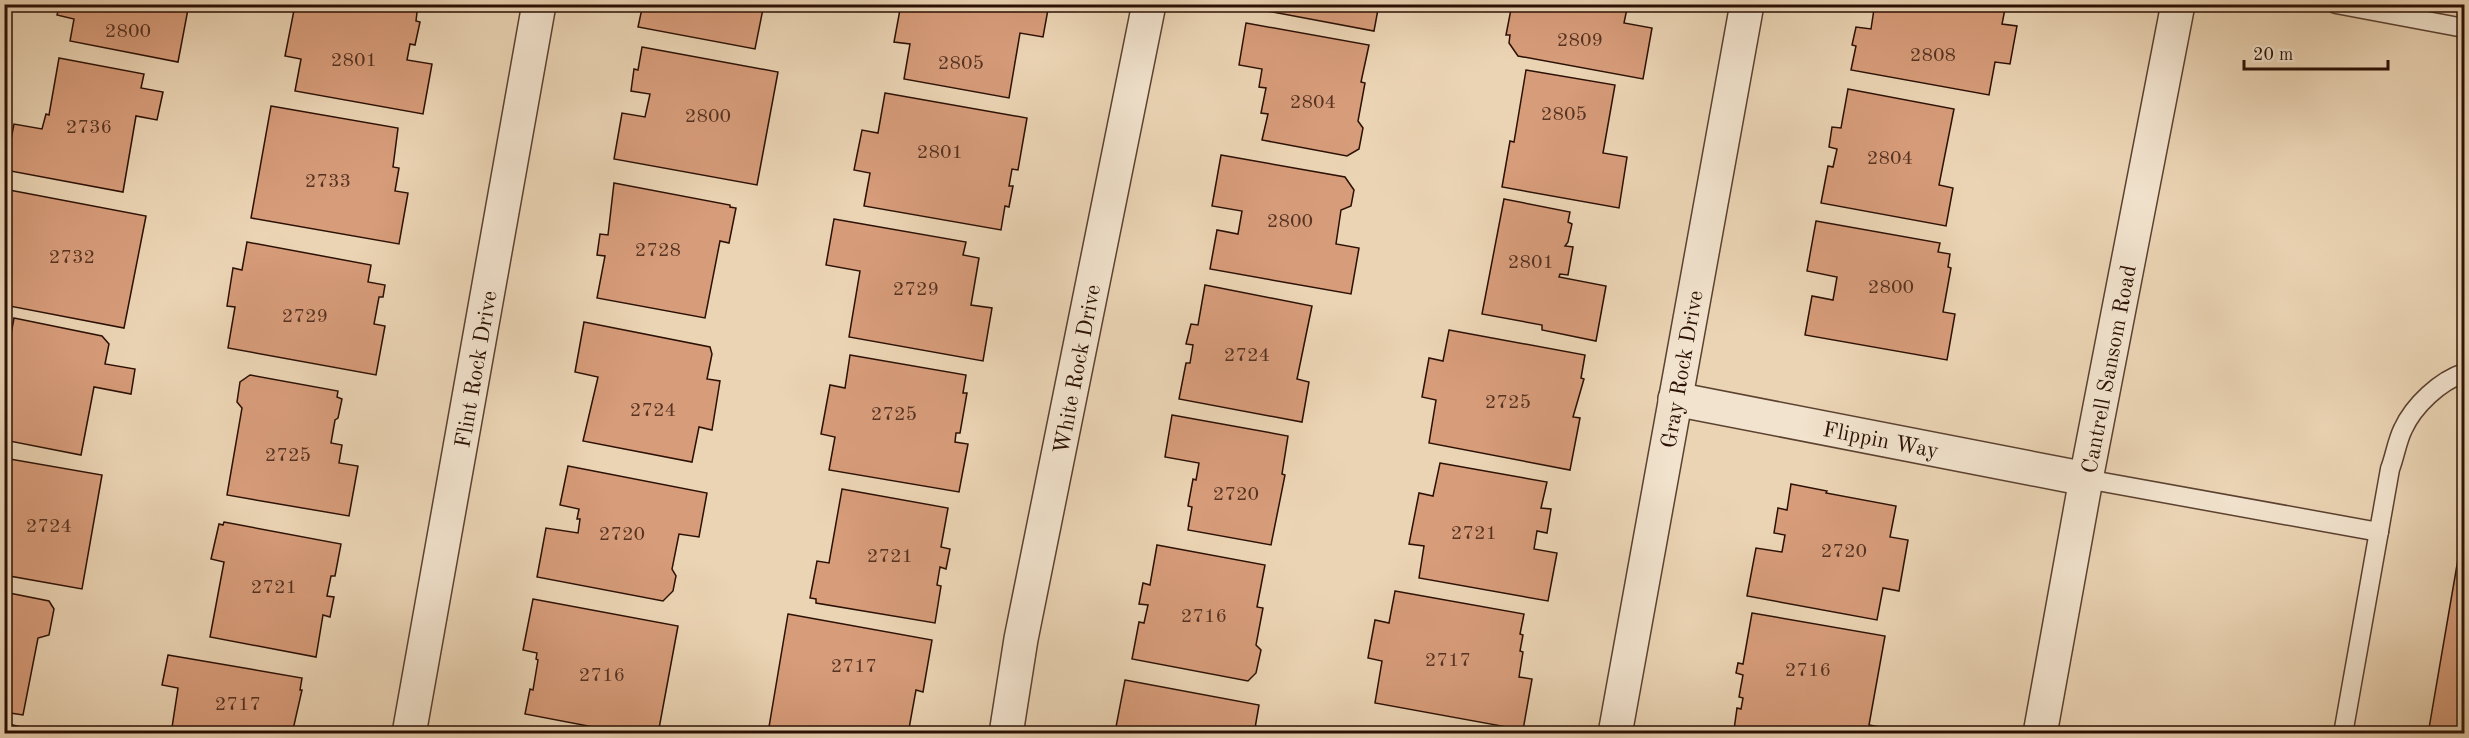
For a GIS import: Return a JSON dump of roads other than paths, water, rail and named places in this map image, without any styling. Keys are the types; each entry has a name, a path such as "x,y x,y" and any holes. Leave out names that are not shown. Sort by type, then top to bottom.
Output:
{"street":[{"name":"Flint Rock Drive","path":"409,734 539,4"},
{"name":"White Rock Drive","path":"1006,734 1023,627 1149,4"},
{"name":"Gray Rock Drive","path":"1615,734 1746,4"},
{"name":"Cantrell Sansom Road","path":"2040,734 2086,479 2178,4"},
{"name":"Flippin Way","path":"1675,399 2086,479"}],"lane":[{"path":"2336,4 2464,28"},
{"path":"2343,734 2390,469 2403,428 2418,406 2439,386 2464,373"},
{"path":"2086,479 2379,532"}]}
